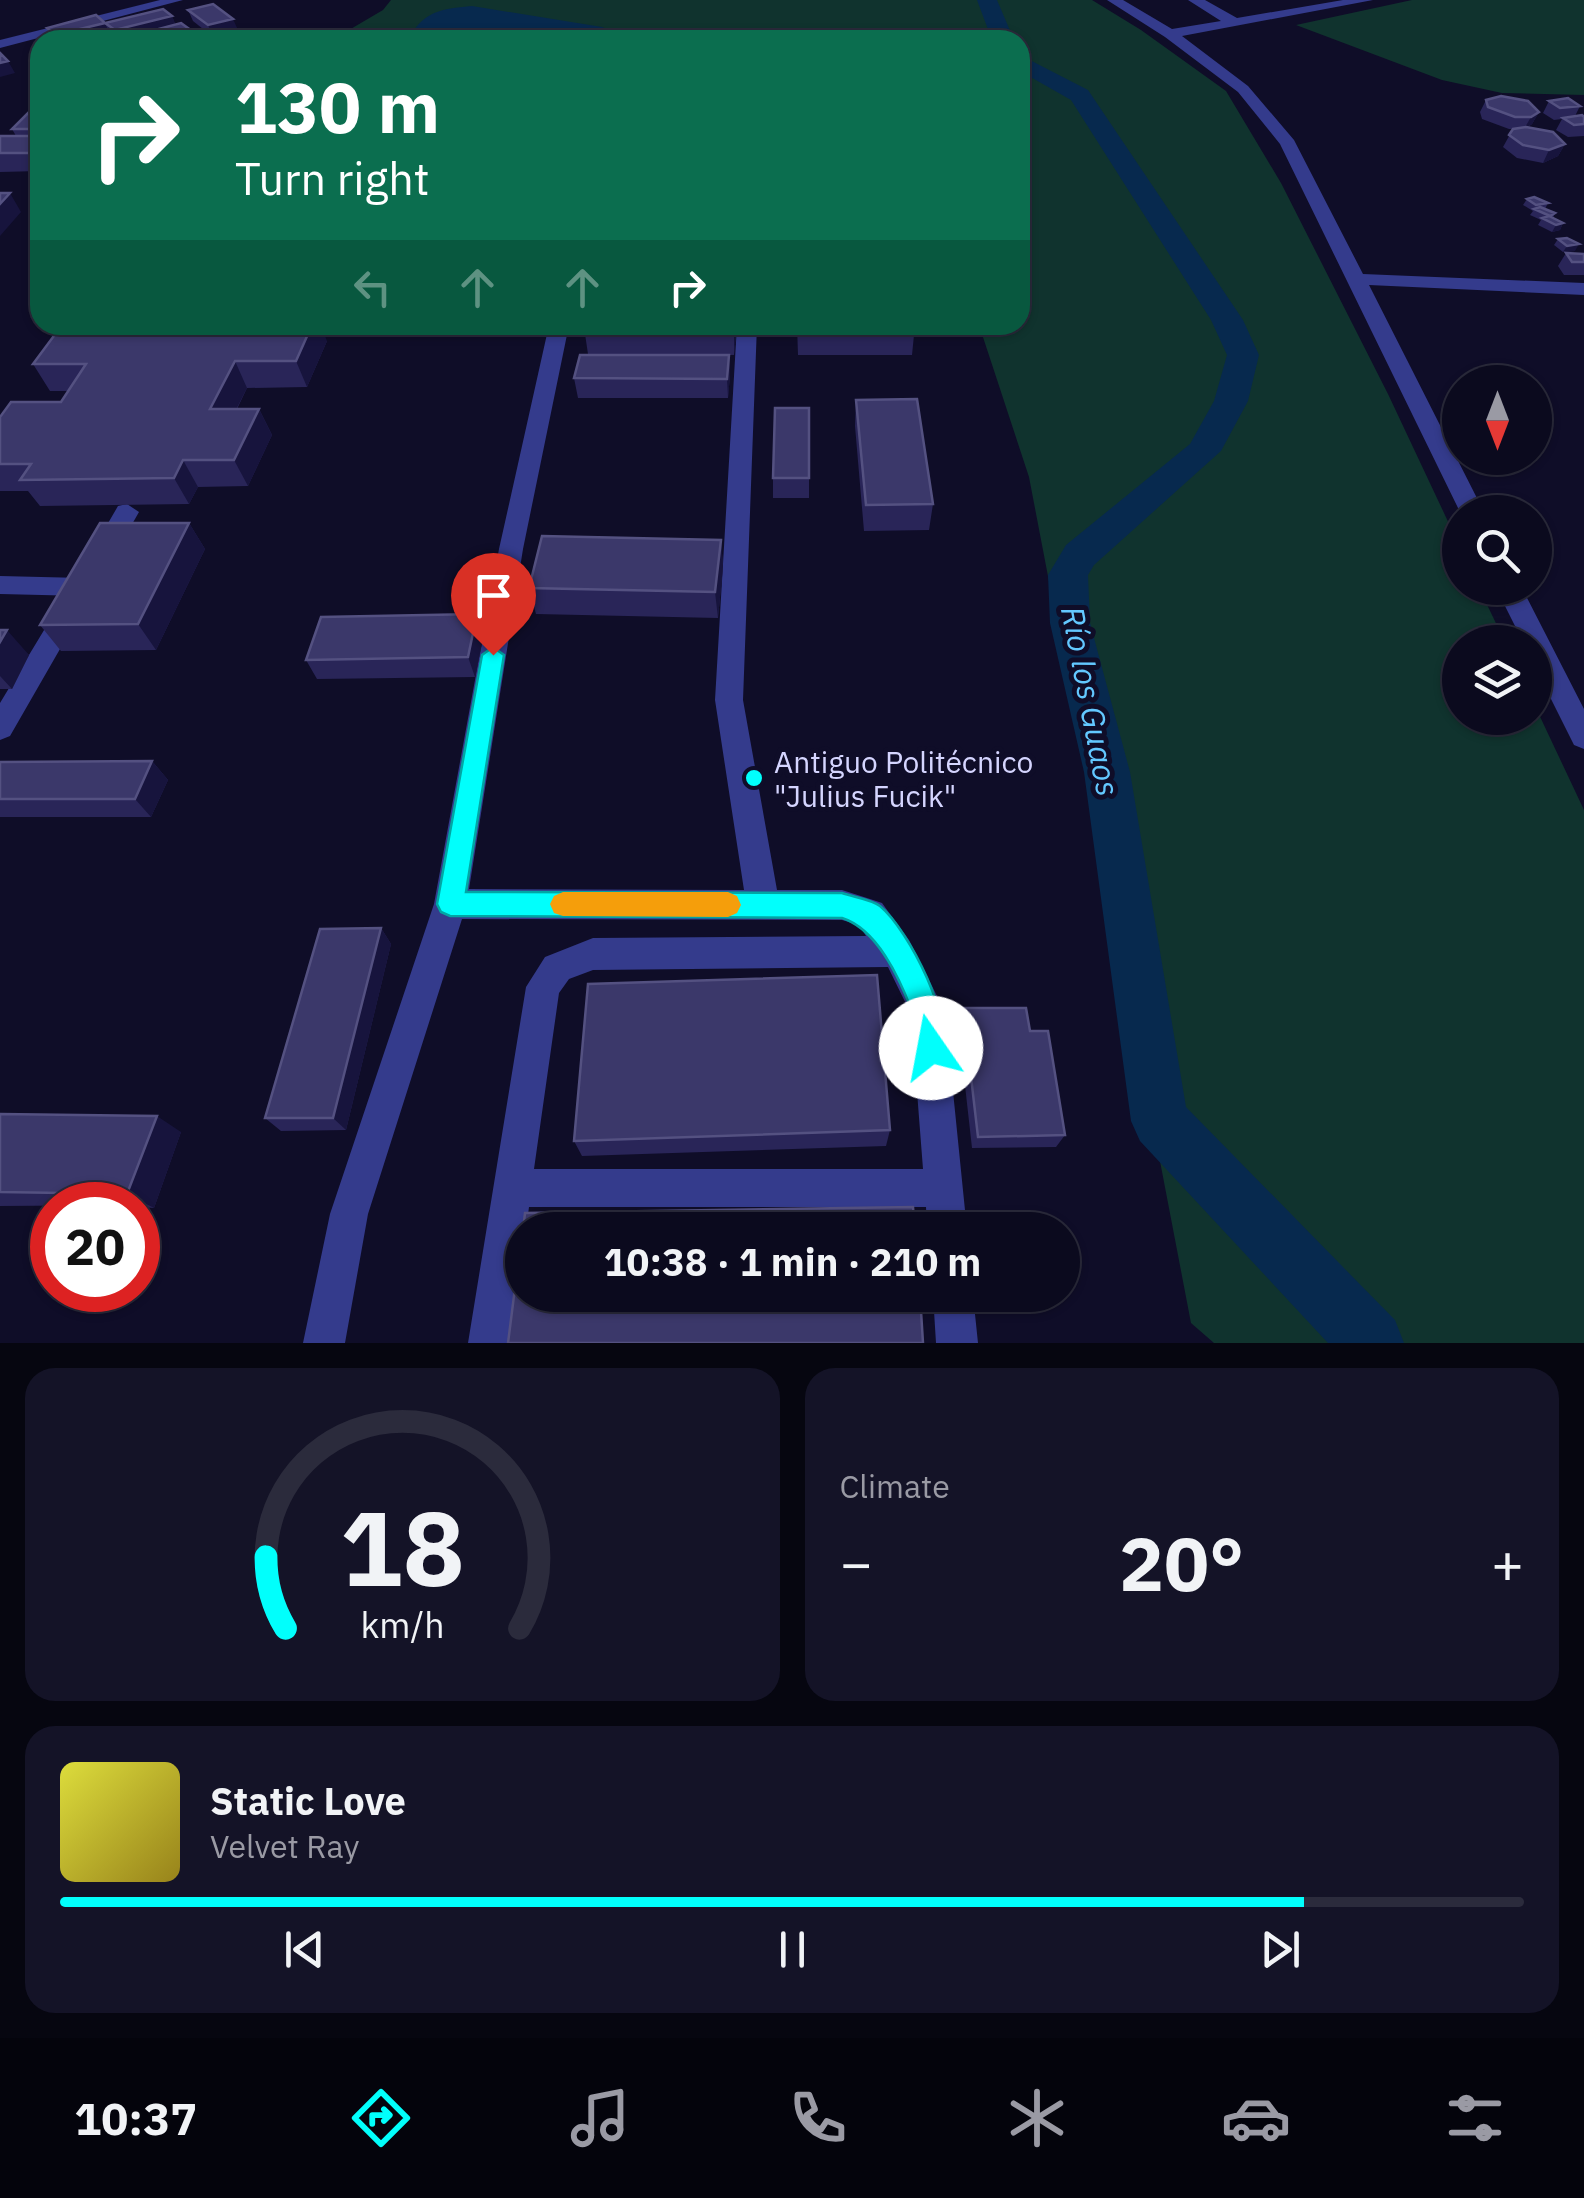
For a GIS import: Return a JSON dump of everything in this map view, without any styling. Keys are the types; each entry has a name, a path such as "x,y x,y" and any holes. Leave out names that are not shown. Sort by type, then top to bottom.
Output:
{"street":[{"path":"56,30 176,0"},
{"path":"1114,0 1170,34 1244,89 1288,142 1464,495"},
{"path":"1195,0 1235,23"},
{"path":"1170,34 1366,0"},
{"path":"0,44 30,36"},
{"path":"1356,279 1584,289"},
{"path":"324,1343 348,1214 450,904 521,548 557,335"},
{"path":"746,335 727,543 729,700 763,905"},
{"path":"0,728 127,512"},
{"path":"0,585 83,587"},
{"path":"1518,605 1584,737"},
{"path":"450,904 842,905 870,914 896,951 928,1012 945,1212"},
{"path":"489,1343 543,987 557,968 592,954 896,951"},
{"path":"512,1188 943,1188"},
{"path":"954,1312 957,1343"}],"green space":[{"path":"391,0 1092,0 1226,91 1281,183 1442,509 1442,605 1487,605 1497,625 1442,625 1442,735 1549,735 1584,810 1584,1343 1214,1343 1191,1323 1029,477 982,335 1030,335 1030,30 349,30 383,10"},
{"path":"1412,0 1584,0 1584,95 1502,93 1442,80 1296,25"}],"water":[{"path":"472,6 610,30 414,30 431,15"}],"building":[{"path":"213,4 233,19 208,25 188,10"},
{"path":"163,9 172,16 115,30 105,23"},
{"path":"96,15 105,23 76,30 47,28"},
{"path":"181,23 191,30 155,30"},
{"path":"1501,96 1528,101 1539,112 1531,117 1515,117 1488,107 1486,100"},
{"path":"1568,98 1580,106 1560,108 1549,101"},
{"path":"29,112 30,112 30,129 12,129"},
{"path":"1582,115 1584,124 1574,125 1563,118"},
{"path":"1513,129 1553,132 1565,144 1549,150 1523,145 1509,135"},
{"path":"0,136 30,136 30,153 0,153"},
{"path":"1534,197 1548,203 1536,205 1527,199"},
{"path":"1540,207 1555,213 1550,216 1534,209"},
{"path":"1549,216 1563,223 1556,225 1542,218"},
{"path":"1567,238 1579,244 1567,246 1558,239"},
{"path":"1566,253 1584,254 1584,262 1572,262"},
{"path":"55,335 308,335 296,361 235,361 210,409 259,409 234,460 183,460 174,478 20,480 31,464 0,464 0,417 11,402 61,402 86,364 33,364"},
{"path":"580,355 729,355 727,379 574,378"},
{"path":"917,399 933,504 866,505 856,400"},
{"path":"775,408 809,408 809,478 773,478"},
{"path":"100,523 189,523 138,624 40,625"},
{"path":"542,536 721,540 715,592 529,588"},
{"path":"477,614 468,657 306,660 321,617"},
{"path":"152,761 135,799 0,799 0,762"},
{"path":"381,928 333,1118 265,1118 320,929"},
{"path":"877,975 890,1130 574,1141 588,984"},
{"path":"963,1008 1026,1008 1030,1031 1048,1031 1065,1135 978,1137"},
{"path":"0,1114 157,1116 132,1182 30,1182 30,1192 0,1192"},
{"path":"913,1207 913,1212 590,1212"},
{"path":"512,1312 921,1312 923,1343 508,1343"}],"waterway":[{"name":"Río los Guaos","path":"987,0 999,30"},
{"name":"Río los Guaos","path":"1030,68 1080,95 1227,320 1243,355 1231,401 1203,451 1080,555 1068,575 1070,623 1107,772 1160,1121 1372,1343"}],"slow traffic":[{"path":"563,904 728,905"}],"place":[{"name":"Antiguo Politécnico \"Julius Fucik\"","path":"754,778"}],"route":[{"path":"493,655 450,904 842,905 870,914 896,951 928,1012 931,1048"}]}
